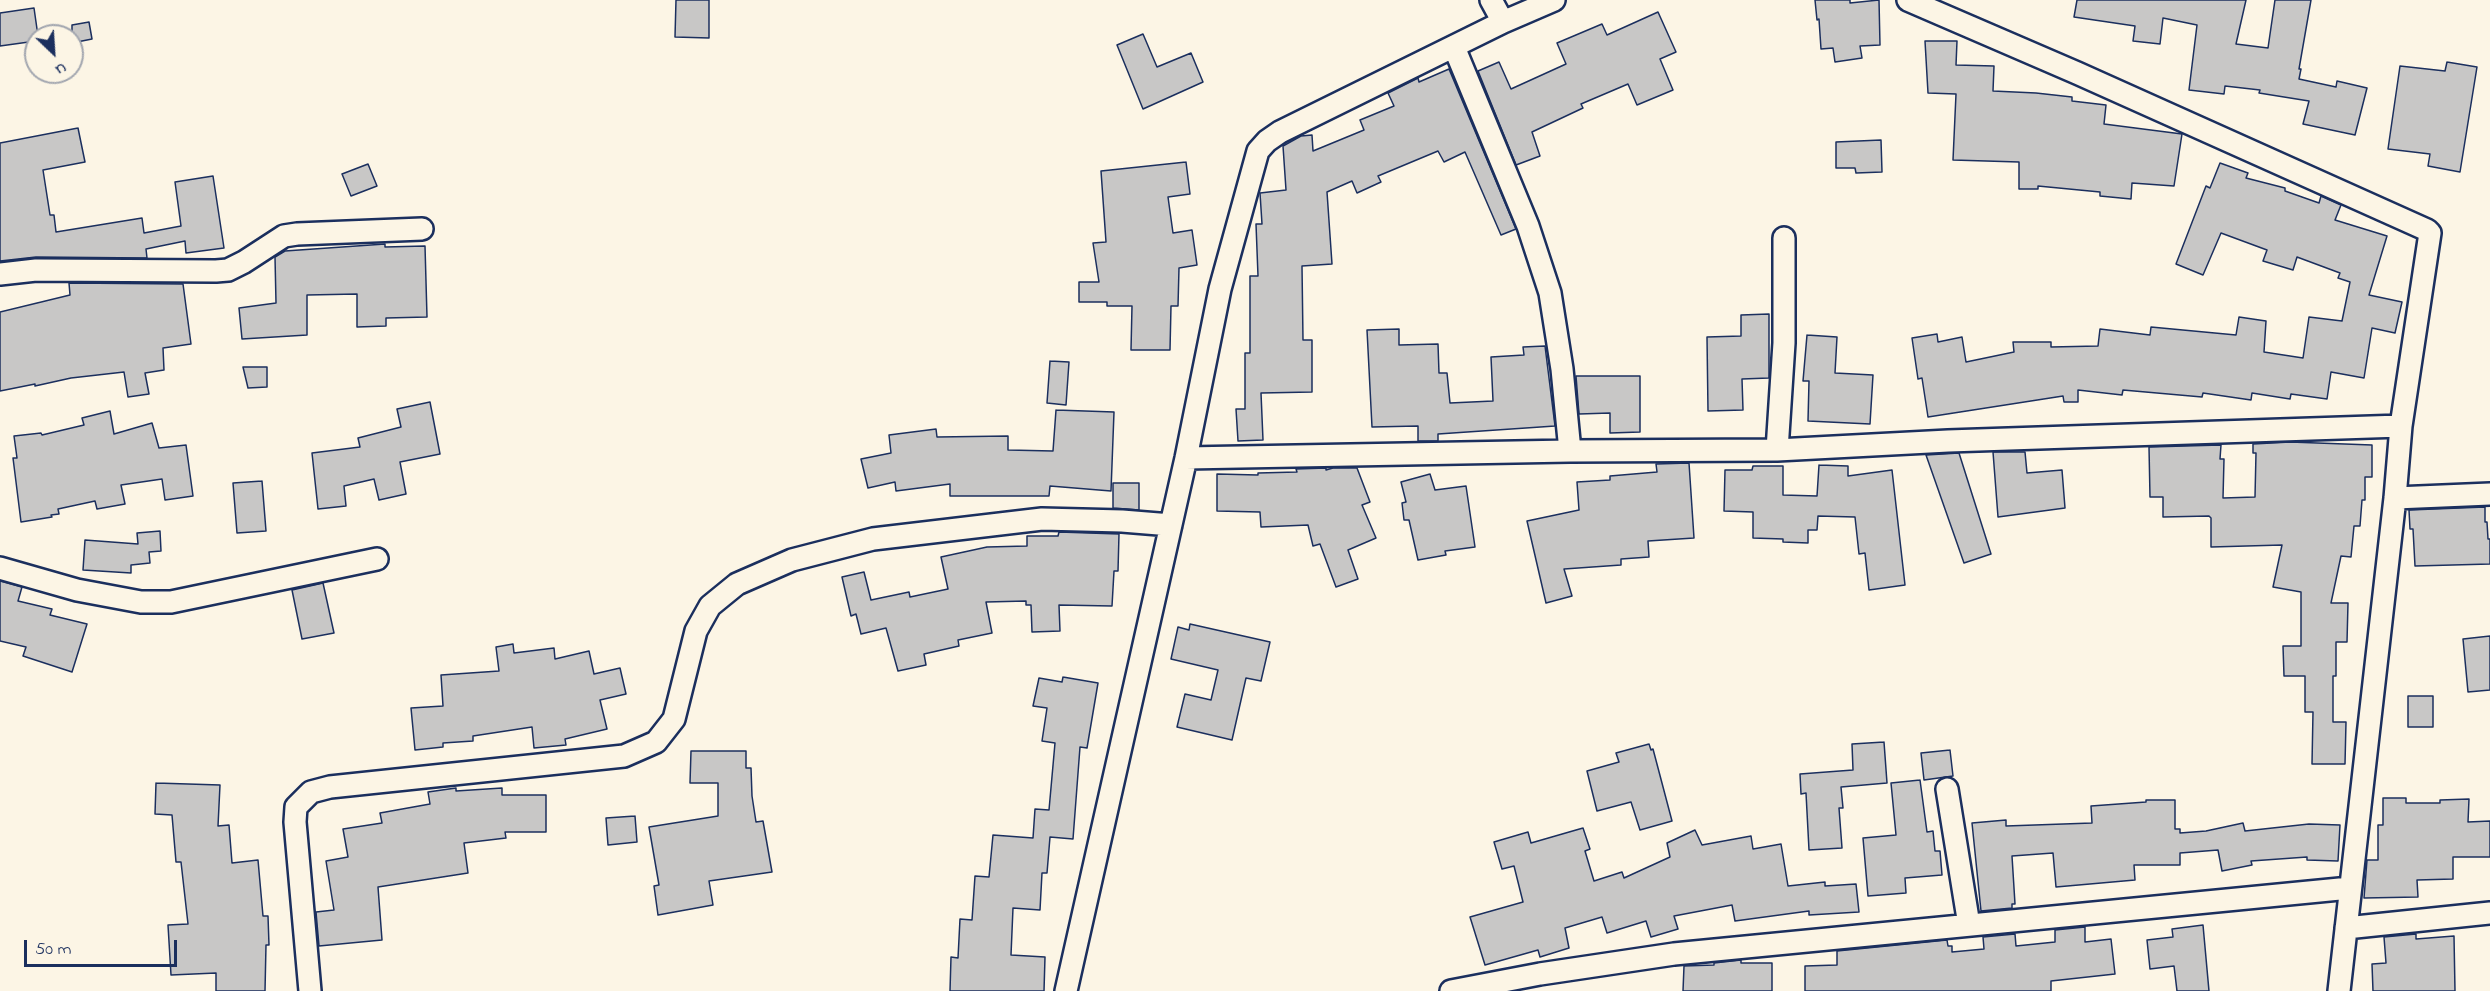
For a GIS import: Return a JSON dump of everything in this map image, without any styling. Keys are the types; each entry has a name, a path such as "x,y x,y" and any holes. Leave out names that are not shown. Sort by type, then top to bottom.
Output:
{"street":[{"path":"1491,0 1503,22"},
{"path":"1066,991 1186,458 1220,289 1258,151 1280,132 1503,22 1554,0"},
{"path":"1908,0 2088,77 2427,230 2430,237 2401,426 2395,498 2339,991"},
{"path":"1454,47 1528,226 1550,293 1562,369 1570,451"},
{"path":"0,274 36,270 228,270 284,236 422,229"},
{"path":"1777,450 1784,344 1784,238"},
{"path":"1186,458 1570,451 1777,450 1948,441 2401,426"},
{"path":"2395,498 2490,494"},
{"path":"310,991 295,822 296,807 311,792 352,784 624,756 656,742 674,719 696,631 710,606 737,584 792,560 873,539 1042,519 1171,525"},
{"path":"0,568 77,590 141,602 171,602 377,559"},
{"path":"1947,789 1969,926"},
{"path":"1451,991 1540,974 1674,954 2350,888"},
{"path":"2346,928 2490,913"}],"building":[{"path":"676,0 709,0 709,38 675,37"},
{"path":"1815,0 1850,0 1850,3 1879,0 1880,45 1860,46 1862,58 1835,62 1833,48 1821,49"},
{"path":"2077,0 2246,0 2236,44 2268,48 2275,0 2311,0 2299,79 2336,87 2337,81 2367,88 2355,135 2303,124 2309,101 2259,93 2260,90 2225,86 2224,94 2189,90 2197,25 2163,18 2160,44 2133,41 2135,26 2074,17"},
{"path":"34,8 36,24 24,24 24,43 0,46 0,13"},
{"path":"1658,12 1676,52 1660,59 1673,90 1637,105 1628,84 1581,104 1583,108 1532,132 1540,156 1516,165 1478,71 1499,62 1511,89 1566,64 1557,43 1602,24 1607,35"},
{"path":"89,22 92,39 84,41 84,24 78,24"},
{"path":"1143,34 1157,67 1191,53 1203,82 1143,109 1117,45"},
{"path":"1925,41 1957,41 1956,65 1994,66 1993,91 2072,97 2072,101 2106,105 2104,124 2182,134 2174,186 2132,183 2131,199 2100,196 2100,192 2038,186 2038,189 2019,189 2019,162 1953,160 1956,94 1928,93"},
{"path":"2447,62 2477,67 2460,172 2428,166 2430,154 2388,149 2400,66 2445,71"},
{"path":"1449,69 1516,229 1501,235 1465,152 1444,162 1438,151 1378,176 1381,182 1357,193 1352,181 1327,192 1332,264 1302,266 1303,340 1312,340 1312,392 1261,393 1263,440 1238,441 1236,409 1245,409 1245,353 1250,353 1250,276 1258,276 1256,224 1262,224 1260,193 1286,190 1283,146 1301,136 1312,135 1313,151 1364,130 1360,120 1394,106 1388,93 1418,78 1419,82"},
{"path":"78,128 85,162 43,170 50,215 54,215 56,232 142,218 144,233 181,226 175,182 213,176 224,248 186,253 185,241 146,249 147,258 36,257 0,261 0,143"},
{"path":"1881,140 1882,172 1856,173 1855,168 1836,168 1836,142"},
{"path":"1186,162 1190,194 1168,197 1173,233 1192,230 1197,265 1179,268 1178,306 1171,306 1170,350 1131,350 1132,306 1107,306 1107,302 1079,302 1079,282 1099,282 1093,243 1106,242 1101,171"},
{"path":"2220,163 2248,173 2246,178 2285,188 2285,191 2319,203 2321,196 2341,205 2335,220 2387,236 2369,295 2402,302 2395,333 2372,328 2364,378 2331,372 2327,399 2291,394 2290,399 2252,393 2251,400 2203,393 2202,397 2123,390 2122,395 2078,390 2078,402 2064,402 2063,396 1928,417 1922,378 1918,379 1912,338 1937,334 1938,342 1962,337 1966,362 2014,352 2013,342 2051,342 2051,347 2098,346 2100,329 2150,335 2151,327 2236,335 2239,317 2266,321 2264,352 2303,358 2309,317 2342,321 2350,282 2338,278 2340,273 2297,257 2293,270 2263,261 2267,250 2221,233 2203,275 2176,264 2206,186 2210,188"},
{"path":"368,164 377,186 351,196 342,174"},
{"path":"385,244 385,247 425,246 427,317 386,318 386,326 357,327 357,294 307,295 307,335 242,339 239,308 276,303 275,257 285,251"},
{"path":"69,283 183,284 191,344 163,348 164,370 145,373 149,394 128,397 124,372 71,378 0,391 0,312 70,295"},
{"path":"1769,314 1769,378 1742,379 1743,410 1708,411 1707,337 1741,336 1741,315"},
{"path":"1399,329 1399,345 1438,344 1439,373 1447,373 1450,403 1493,401 1491,357 1524,355 1523,347 1545,346 1555,426 1438,434 1438,441 1418,441 1418,426 1372,427 1367,330"},
{"path":"1807,335 1837,337 1835,373 1873,375 1870,424 1808,421 1809,381 1803,381"},
{"path":"1050,361 1069,362 1066,405 1047,403"},
{"path":"243,367 267,367 267,387 248,388"},
{"path":"1576,376 1640,376 1640,432 1610,433 1610,413 1579,414"},
{"path":"430,402 440,454 400,462 406,494 379,500 374,479 344,486 346,506 318,509 312,453 360,447 358,438 401,427 397,409"},
{"path":"1056,410 1114,412 1111,491 1050,486 1049,496 950,496 950,484 896,491 895,482 868,488 861,459 891,453 889,435 936,429 937,437 1008,436 1008,450 1053,451"},
{"path":"110,411 114,434 152,423 159,448 186,445 193,496 165,500 162,479 121,485 125,504 97,509 95,501 58,509 59,514 51,515 52,517 21,522 13,458 17,458 14,436 41,433 42,435 84,425 82,418"},
{"path":"2290,442 2372,445 2372,477 2365,477 2365,500 2362,500 2360,526 2354,526 2351,557 2341,556 2331,603 2348,603 2347,642 2336,642 2336,676 2333,676 2333,722 2346,722 2345,764 2312,764 2313,712 2305,712 2305,676 2284,676 2283,646 2301,646 2301,592 2273,587 2282,545 2211,547 2211,518 2209,516 2163,517 2163,497 2150,497 2149,447 2221,445 2220,459 2224,459 2223,498 2255,497 2256,453 2253,453 2253,444"},
{"path":"1993,452 2025,452 2027,473 2062,470 2065,508 1998,517"},
{"path":"1959,453 1991,554 1964,563 1926,455"},
{"path":"1689,463 1694,538 1648,541 1649,557 1621,559 1621,565 1564,569 1572,596 1546,603 1527,521 1579,510 1577,482 1610,480 1610,476 1657,472 1656,464"},
{"path":"1819,465 1848,466 1848,476 1892,470 1905,585 1869,590 1865,553 1859,554 1855,517 1818,516 1817,530 1808,530 1808,543 1783,542 1783,539 1753,538 1753,512 1724,511 1725,470 1752,470 1753,466 1783,466 1783,495 1817,496"},
{"path":"1326,468 1326,470 1357,468 1370,502 1362,505 1376,538 1348,550 1358,579 1336,587 1320,544 1313,546 1308,525 1261,527 1260,512 1217,511 1217,474 1258,475 1258,473 1297,472 1296,469"},
{"path":"1430,474 1435,490 1466,486 1475,547 1445,551 1446,555 1418,560 1409,520 1404,520 1402,503 1406,502 1401,482"},
{"path":"262,481 266,531 237,533 233,483"},
{"path":"1113,483 1139,483 1139,510 1113,508"},
{"path":"2485,507 2485,522 2487,522 2488,539 2490,539 2490,564 2415,566 2413,529 2410,529 2409,510"},
{"path":"160,531 161,551 149,552 150,563 131,565 131,573 83,570 85,540 138,544 137,533"},
{"path":"1059,532 1119,534 1118,571 1114,571 1112,606 1059,605 1060,631 1032,632 1031,605 1026,605 1026,601 986,602 992,633 958,640 959,646 924,654 926,665 898,671 886,628 861,634 856,614 851,616 842,577 864,572 871,600 909,592 910,597 948,589 941,557 987,547 1027,546 1027,536 1058,536"},
{"path":"0,581 22,587 18,601 52,609 50,615 87,624 72,672 23,656 26,647 0,641"},
{"path":"323,583 334,633 302,639 292,590"},
{"path":"1190,624 1270,642 1261,681 1246,678 1232,740 1177,727 1185,694 1211,700 1218,670 1171,659 1178,627 1189,630"},
{"path":"2490,636 2490,690 2468,692 2463,639"},
{"path":"513,644 514,653 554,648 555,659 589,651 594,674 620,668 626,694 600,700 607,729 565,739 566,745 534,748 532,727 473,736 473,741 443,743 443,747 415,750 411,708 443,706 441,675 499,671 496,647"},
{"path":"1063,677 1098,683 1087,748 1080,747 1073,839 1050,837 1047,873 1042,873 1040,910 1013,908 1011,955 1045,957 1044,991 950,991 951,957 958,958 960,919 972,920 975,876 989,877 993,835 1033,838 1035,809 1049,810 1055,743 1042,741 1047,708 1033,706 1039,678 1062,682"},
{"path":"2408,696 2433,696 2433,727 2408,727"},
{"path":"1884,742 1887,783 1841,787 1843,808 1839,808 1842,848 1809,850 1806,793 1801,794 1800,774 1853,770 1852,744"},
{"path":"1649,744 1651,750 1653,749 1672,821 1640,830 1631,802 1597,811 1587,771 1619,762 1616,753"},
{"path":"1950,750 1953,776 1924,780 1921,753"},
{"path":"691,751 746,751 746,768 751,768 756,822 763,821 772,872 709,881 713,905 658,915 654,886 659,885 649,827 718,816 718,783 690,783"},
{"path":"1920,780 1927,832 1933,831 1935,851 1940,851 1942,875 1905,878 1906,893 1868,896 1863,838 1896,835 1891,783"},
{"path":"156,783 220,785 218,826 229,825 232,863 258,860 263,916 268,916 269,945 266,945 265,991 216,991 216,973 171,975 168,925 188,924 181,862 176,862 172,815 155,814"},
{"path":"456,788 456,791 502,788 502,795 546,795 546,832 505,832 506,838 464,843 468,873 378,887 382,940 319,946 316,912 334,910 326,861 348,857 343,829 382,823 380,813 430,804 428,792"},
{"path":"2383,798 2406,798 2406,803 2440,803 2440,800 2469,799 2468,822 2490,821 2490,857 2453,857 2453,879 2417,880 2418,897 2364,898 2367,860 2378,860 2378,825 2383,825"},
{"path":"2146,800 2175,800 2175,829 2180,829 2180,833 2206,831 2243,823 2245,831 2309,824 2340,825 2338,861 2307,860 2307,857 2251,861 2252,865 2222,871 2218,850 2180,853 2180,865 2134,865 2135,880 2056,887 2053,853 2012,856 2015,904 2012,904 2012,908 1981,911 1972,823 2006,820 2006,826 2092,823 2091,806 2146,802"},
{"path":"635,816 637,842 608,845 606,818"},
{"path":"1583,828 1590,849 1585,851 1594,881 1622,872 1624,878 1670,857 1667,843 1695,830 1702,845 1751,836 1753,849 1781,844 1788,886 1825,882 1825,886 1856,884 1859,912 1809,915 1809,911 1735,921 1732,905 1674,916 1678,929 1651,937 1646,921 1607,933 1602,917 1565,928 1569,948 1540,957 1538,950 1485,965 1470,917 1523,902 1514,866 1502,869 1494,842 1528,832 1531,843"},
{"path":"2203,925 2209,991 2177,991 2174,966 2150,969 2147,940 2173,937 2172,929"},
{"path":"2085,927 2085,942 2111,939 2115,974 2051,981 2051,991 1805,991 1805,966 1837,965 1837,951 1947,940 1948,946 1952,946 1952,952 1984,949 1983,937 2015,934 2016,946 2055,942 2055,930"},
{"path":"2416,934 2416,939 2454,936 2455,991 2373,991 2372,964 2386,963 2384,937"},
{"path":"1741,960 1741,963 1772,963 1772,991 1683,991 1684,966 1714,965 1714,963"}]}
